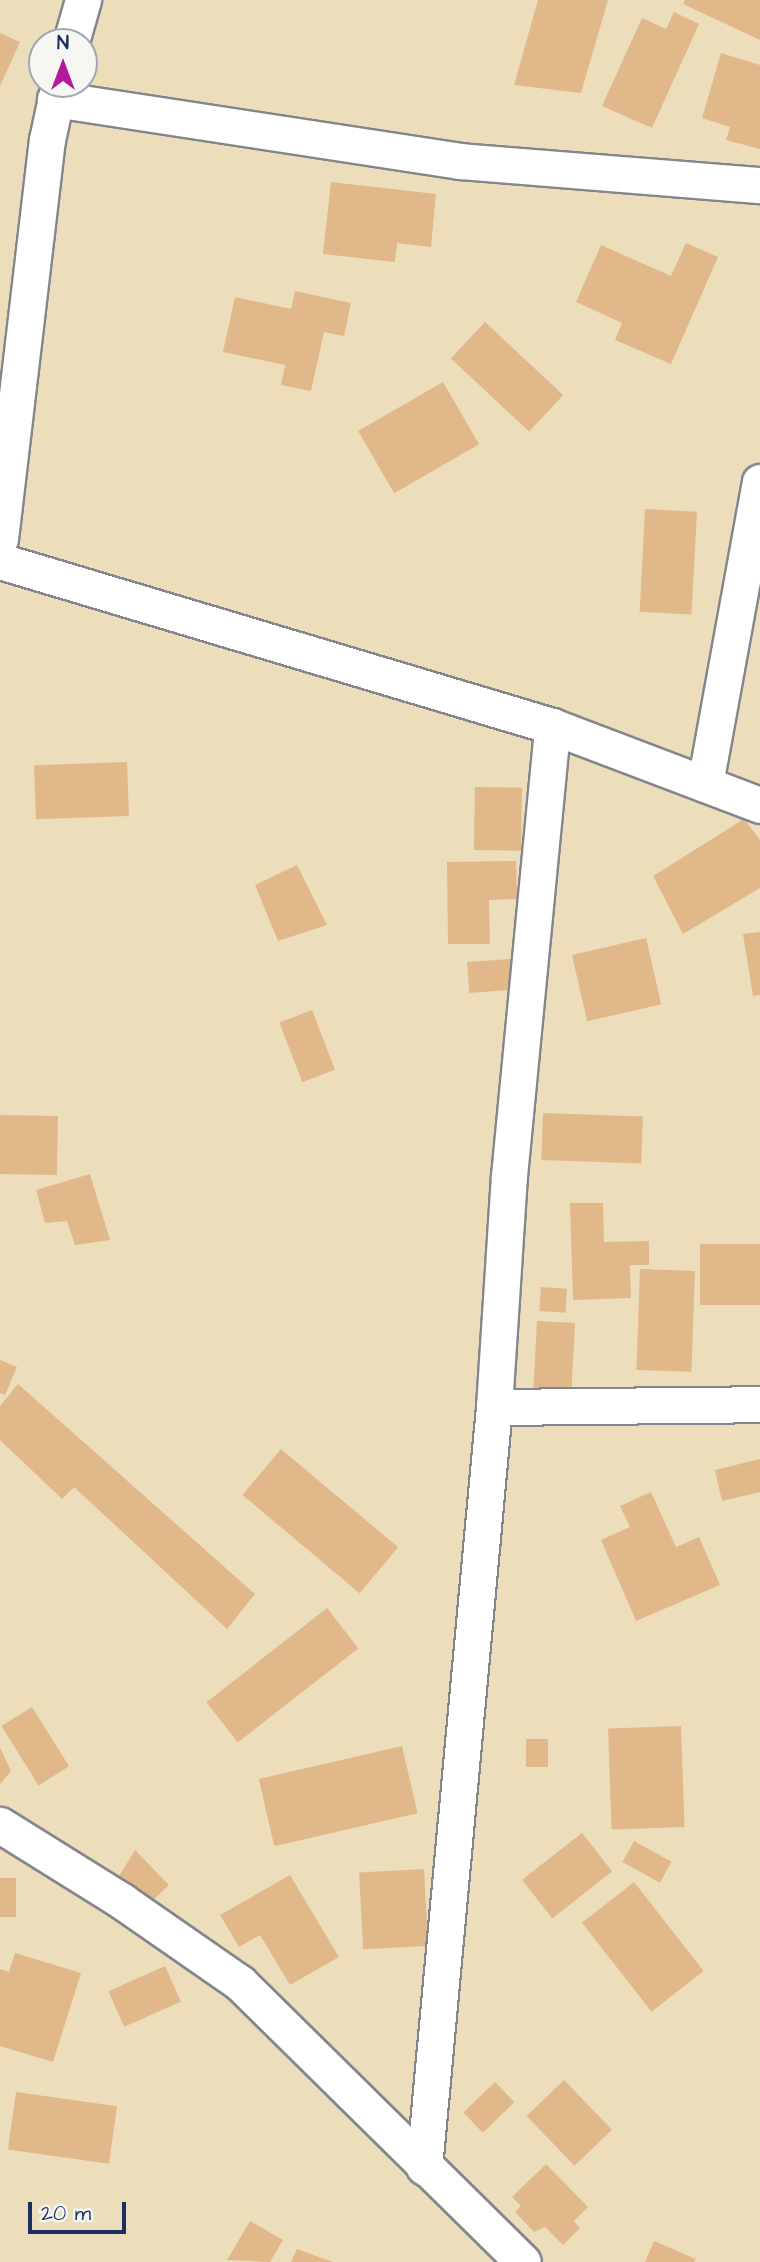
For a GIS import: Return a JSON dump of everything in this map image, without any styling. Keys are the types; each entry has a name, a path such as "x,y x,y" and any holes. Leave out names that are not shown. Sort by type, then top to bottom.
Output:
{"street":[{"path":"73,28 77,3"},
{"path":"0,539 47,140 56,98"},
{"path":"93,98 460,160 760,185"},
{"path":"705,784 760,482"},
{"path":"0,561 552,726 760,805"},
{"path":"424,2166 494,1407 509,1176 552,726"},
{"path":"494,1407 760,1404"},
{"path":"0,1825 122,1901 240,1983 523,2262"}],"building":[{"path":"538,0 608,0 581,93 514,85"},
{"path":"685,0 760,0 760,40 683,4"},
{"path":"674,12 699,24 652,128 602,106 642,18 666,29"},
{"path":"0,33 20,42 0,86"},
{"path":"721,53 760,65 760,149 726,140 730,127 702,118"},
{"path":"331,182 436,194 431,247 397,243 395,262 323,254"},
{"path":"686,243 718,257 671,364 615,340 622,323 576,302 601,245 671,276"},
{"path":"295,291 351,303 344,336 324,332 311,391 281,385 285,365 223,352 235,297 291,309"},
{"path":"485,322 563,395 529,432 451,359"},
{"path":"443,382 479,444 394,493 358,431"},
{"path":"645,509 697,512 692,615 640,612"},
{"path":"127,762 129,816 36,819 34,765"},
{"path":"475,787 522,788 521,851 474,850"},
{"path":"744,819 760,840 760,888 683,934 653,876"},
{"path":"516,861 517,899 489,900 490,944 448,944 447,862"},
{"path":"297,865 327,925 278,941 255,885"},
{"path":"760,932 760,995 753,996 743,934"},
{"path":"646,938 661,1004 587,1021 572,955"},
{"path":"510,959 512,990 469,993 467,962"},
{"path":"312,1010 335,1070 302,1082 279,1023"},
{"path":"543,1113 643,1116 641,1163 541,1160"},
{"path":"0,1115 58,1116 57,1175 0,1174"},
{"path":"90,1174 110,1240 75,1245 67,1221 45,1223 36,1190"},
{"path":"570,1203 603,1203 604,1242 649,1241 649,1265 630,1265 631,1298 573,1300"},
{"path":"700,1244 760,1244 760,1305 700,1305"},
{"path":"640,1269 695,1271 691,1372 636,1370"},
{"path":"541,1287 567,1289 565,1313 539,1311"},
{"path":"537,1321 575,1323 571,1400 533,1398"},
{"path":"0,1360 17,1367 5,1395 0,1393"},
{"path":"18,1384 255,1594 227,1629 74,1487 62,1499 0,1440 0,1406"},
{"path":"281,1449 398,1547 360,1593 242,1495"},
{"path":"760,1459 760,1492 722,1501 715,1470"},
{"path":"651,1492 676,1547 699,1537 720,1585 636,1621 601,1540 630,1527 620,1506"},
{"path":"327,1608 358,1648 238,1742 206,1702"},
{"path":"32,1707 69,1766 39,1785 1,1726"},
{"path":"681,1726 685,1827 612,1829 608,1729"},
{"path":"526,1739 548,1739 548,1767 526,1767"},
{"path":"402,1746 418,1813 274,1846 259,1779"},
{"path":"0,1748 11,1771 0,1784"},
{"path":"582,1833 612,1872 552,1918 522,1880"},
{"path":"634,1841 672,1862 660,1883 622,1862"},
{"path":"135,1850 169,1885 151,1902 116,1881"},
{"path":"424,1869 428,1946 363,1949 359,1872"},
{"path":"290,1875 339,1957 290,1985 260,1935 239,1947 220,1915"},
{"path":"0,1878 16,1878 16,1917 0,1917"},
{"path":"634,1882 704,1971 652,2012 582,1923"},
{"path":"15,1953 81,1973 53,2062 0,2046 0,1969 9,1972"},
{"path":"165,1966 181,2002 124,2027 108,1991"},
{"path":"564,2080 612,2130 575,2166 527,2116"},
{"path":"495,2082 514,2102 483,2133 463,2113"},
{"path":"16,2092 117,2106 109,2164 8,2149"},
{"path":"546,2164 588,2207 574,2221 580,2228 563,2245 545,2227 534,2232 515,2212 521,2206 512,2197"},
{"path":"250,2221 283,2240 270,2262 227,2260"},
{"path":"654,2241 696,2259 694,2262 645,2262"},
{"path":"297,2249 333,2262 291,2262"}]}
